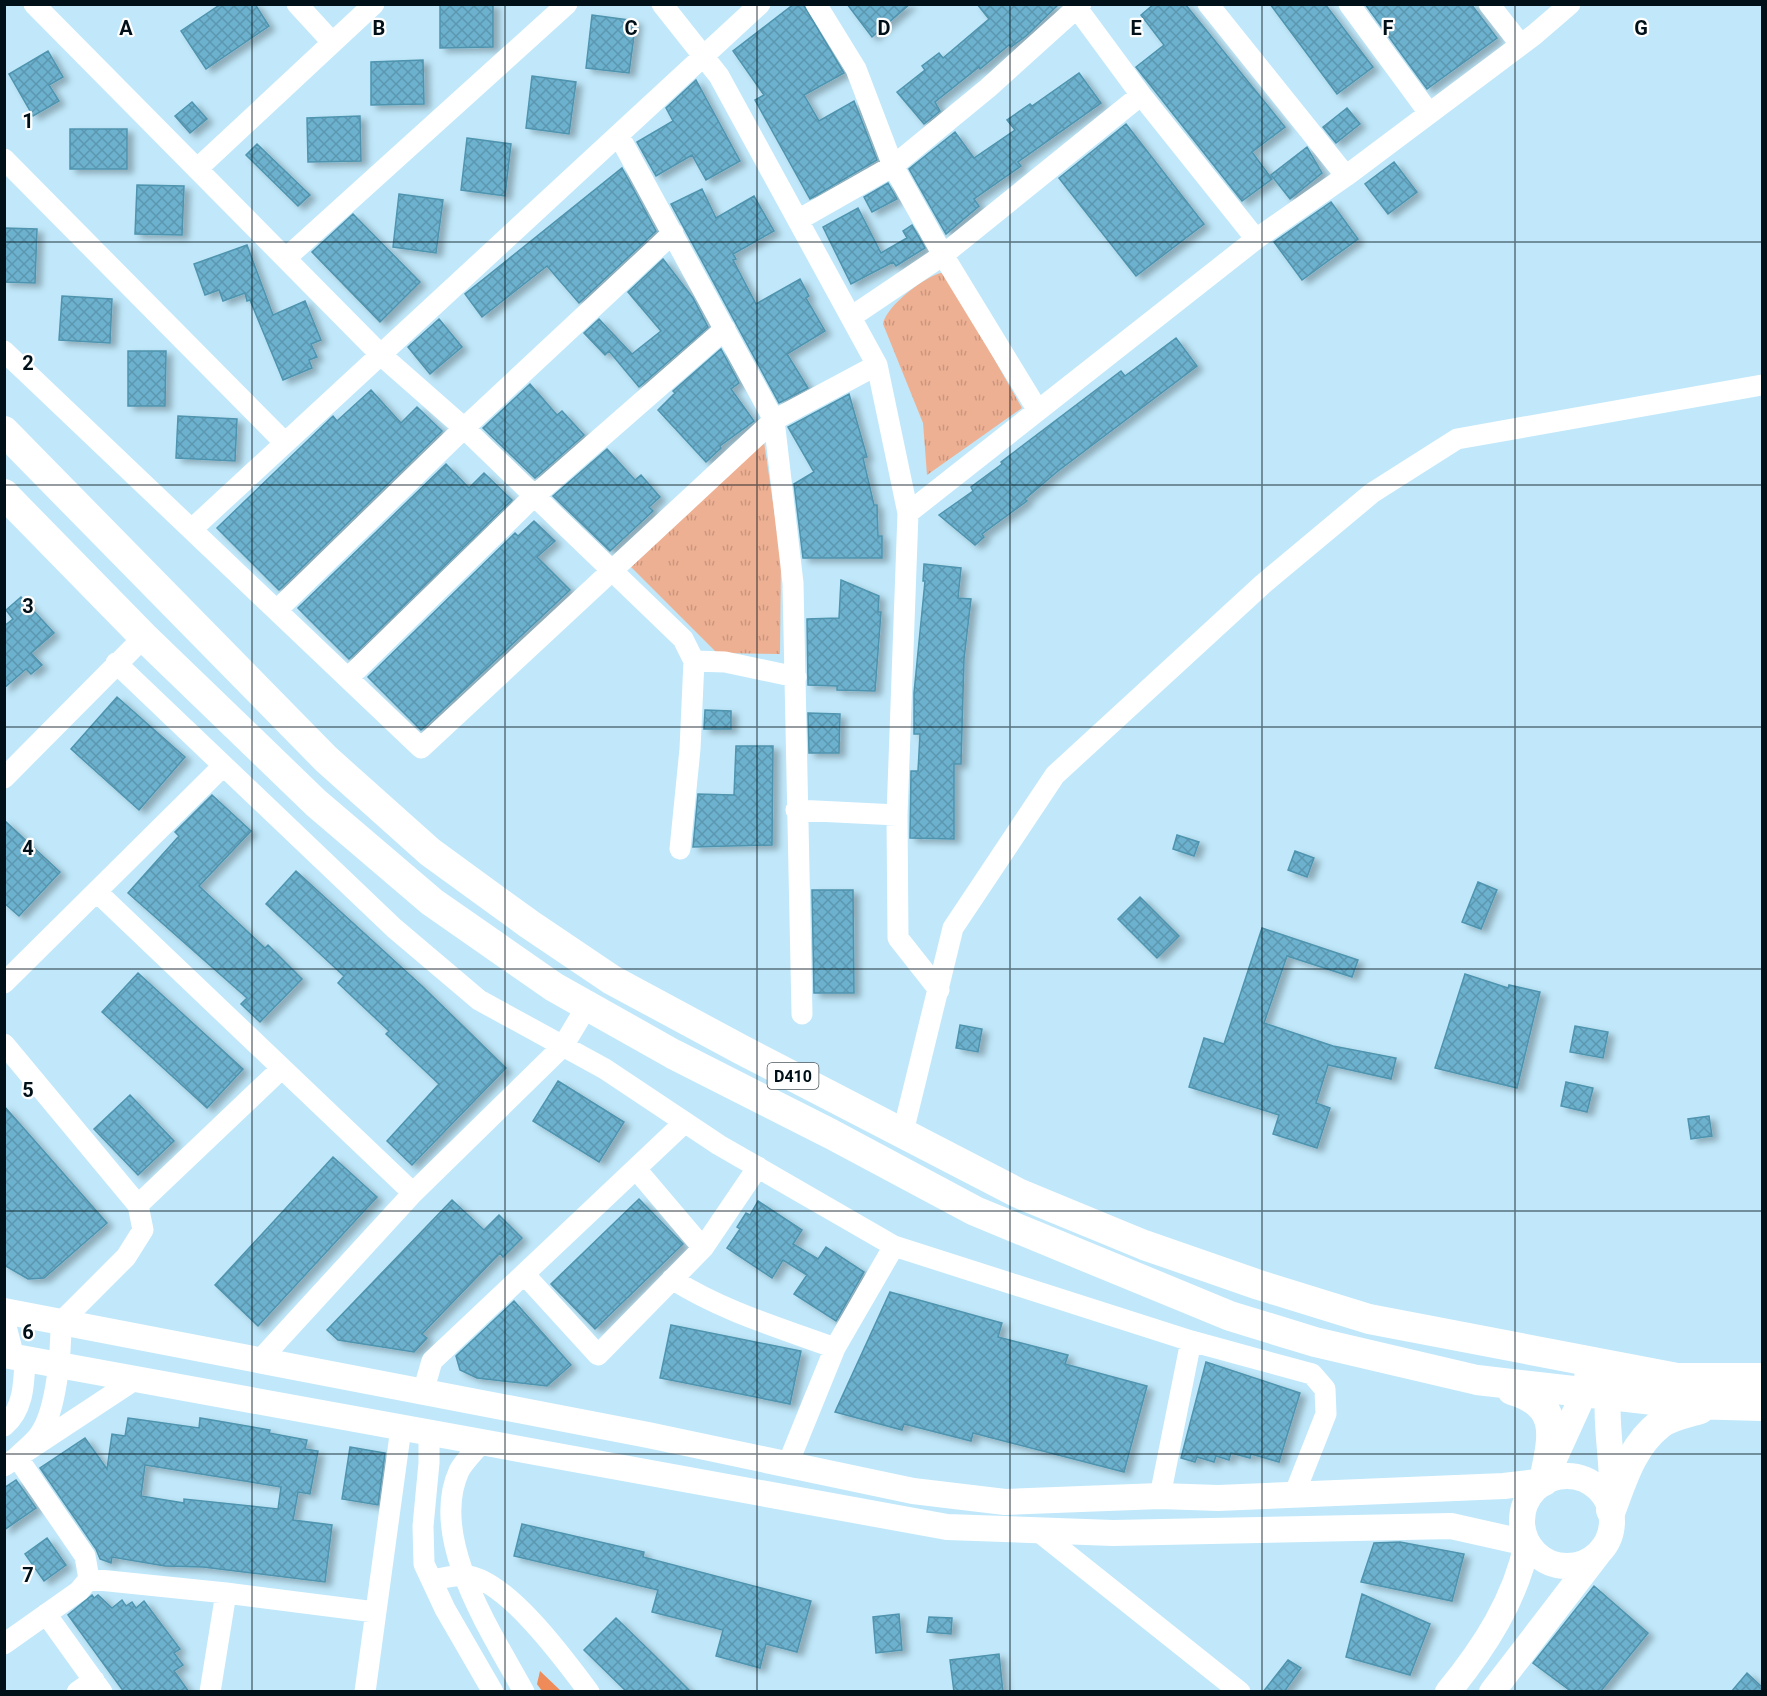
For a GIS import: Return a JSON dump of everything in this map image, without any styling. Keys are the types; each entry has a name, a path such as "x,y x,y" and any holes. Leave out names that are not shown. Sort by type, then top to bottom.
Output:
{"highway":[{"name":"D410","path":"4,431 326,759 430,852 529,924 612,980 1018,1193 1144,1245 1259,1285 1369,1318 1677,1378 1762,1378"},
{"name":"D410","path":"4,494 144,637 316,803 432,902 554,987 673,1054 831,1134 975,1211 1230,1316 1315,1342 1477,1380 1595,1395 1712,1405 1762,1406"},
{"path":"1477,1380 1523,1394 1547,1411 1553,1432 1545,1482"},
{"path":"1611,1510 1630,1459 1640,1444 1661,1423 1712,1405"}],"main road":[{"path":"4,1311 648,1435 913,1491 1005,1502 1161,1496 1218,1498 1504,1486 1545,1482"},
{"path":"15,1357 947,1527 1113,1533 1450,1526 1527,1542"},
{"path":"1545,1482 1595,1395 1602,1363"},
{"path":"1492,1692 1605,1545 1612,1526 1614,1469 1595,1395"},
{"path":"1605,1545 1594,1557 1580,1564 1565,1566 1550,1563 1536,1555 1527,1542 1521,1520 1524,1505 1532,1491 1558,1476 1585,1479 1597,1486 1606,1497 1611,1510"},
{"path":"1448,1692 1483,1649 1522,1569 1527,1542"}],"street":[{"path":"34,4 381,355 464,428 533,497 612,569 683,639 694,661 690,749 680,849"},
{"path":"297,4 332,42"},
{"path":"197,169 374,4"},
{"path":"286,258 567,4"},
{"path":"662,4 719,76 877,365 908,513 897,815 898,938 939,990"},
{"path":"192,529 760,4"},
{"path":"816,4 856,69 893,166 943,255 1037,409"},
{"path":"1208,4 1346,176"},
{"path":"1349,4 1429,113"},
{"path":"1489,4 1521,45"},
{"path":"908,513 1037,409 1256,239 1346,176 1521,45 1570,4"},
{"path":"798,220 893,166 988,88 1077,6 1141,95 1256,239"},
{"path":"851,317 943,255 1141,95"},
{"path":"619,136 774,420 794,583 796,810 802,1014"},
{"path":"4,159 285,443"},
{"path":"277,610 464,428 673,233"},
{"path":"348,678 533,497 725,329"},
{"path":"4,351 421,748 774,420 877,365"},
{"path":"903,1132 939,990 952,928 1055,775 1263,584 1372,493 1457,440 1762,385"},
{"path":"4,778 144,637"},
{"path":"694,661 725,662 796,677"},
{"path":"116,663 394,928 479,1000 605,1069 758,1167 894,1246 1191,1341 1312,1374 1325,1389 1326,1414 1294,1495"},
{"path":"4,984 223,766"},
{"path":"796,810 897,815"},
{"path":"97,892 413,1193"},
{"path":"260,1360 413,1193 563,1046 587,1005"},
{"path":"4,1044 138,1205 142,1230 126,1257 61,1322 61,1366 40,1434 11,1462"},
{"path":"138,1205 281,1069"},
{"path":"423,1392 432,1361 685,1122"},
{"path":"524,1274 598,1355 703,1248 758,1167"},
{"path":"636,1169 703,1248"},
{"path":"787,1466 835,1348 894,1246"},
{"path":"672,1279 698,1295 734,1311 835,1348"},
{"path":"4,1319 23,1394 11,1420 4,1426"},
{"path":"1161,1496 1191,1341"},
{"path":"11,1462 136,1379"},
{"path":"365,1692 401,1428"},
{"path":"429,1433 429,1463 423,1526 424,1564 445,1609 493,1692"},
{"path":"482,1442 459,1469 450,1520 456,1551 465,1575 524,1692"},
{"path":"4,1644 79,1591 89,1579 85,1556 11,1462"},
{"path":"1038,1531 1240,1692"},
{"path":"432,1580 465,1575 495,1588 522,1611 589,1692"},
{"path":"89,1579 375,1612"},
{"path":"210,1692 226,1593"},
{"path":"46,1614 91,1688"}],"green space":[{"path":"945,272 1022,408 927,475 923,423 883,324 891,309 908,292 928,278"},
{"path":"764,442 781,557 780,654 717,653 631,567"},
{"path":"540,1671 561,1691 542,1691 537,1684"}],"building":[{"path":"221,4 255,4 269,26 206,69 181,31"},
{"path":"440,4 493,4 493,47 440,48"},
{"path":"794,4 803,4 844,73 804,95 819,121 854,101 877,160 810,199 755,100 764,95 733,51"},
{"path":"847,4 910,4 872,37"},
{"path":"977,4 1059,4 1026,36 1011,47 1009,45 935,102 940,111 924,124 897,92 925,70 922,66 939,53 943,58 989,19"},
{"path":"1154,4 1185,4 1285,127 1252,152 1272,179 1242,201 1136,67 1164,45 1141,15"},
{"path":"1270,4 1325,4 1373,67 1337,94"},
{"path":"1365,4 1471,4 1497,38 1427,89"},
{"path":"592,15 636,21 629,73 586,68"},
{"path":"48,51 63,77 49,85 59,101 33,116 9,74"},
{"path":"423,60 424,104 371,105 371,62"},
{"path":"1079,73 1101,103 1018,162 1021,166 974,199 979,206 946,234 909,169 955,132 974,158 1015,130 1007,120 1030,104 1032,106"},
{"path":"532,76 576,82 569,134 526,128"},
{"path":"696,80 740,161 706,180 692,155 656,176 637,142 673,121 666,108"},
{"path":"192,102 207,119 190,133 175,116"},
{"path":"1347,108 1360,124 1336,143 1323,127"},
{"path":"360,116 361,161 308,162 307,118"},
{"path":"1126,124 1204,224 1136,276 1059,178"},
{"path":"70,129 127,129 127,169 70,169"},
{"path":"467,138 511,144 505,196 461,190"},
{"path":"257,144 310,195 298,206 246,155"},
{"path":"1307,147 1322,173 1290,199 1271,175"},
{"path":"1394,162 1417,192 1388,214 1365,184"},
{"path":"622,168 656,231 579,303 547,266 482,317 465,294"},
{"path":"888,183 897,199 872,212 864,197"},
{"path":"137,185 184,186 182,235 135,234"},
{"path":"702,189 716,218 754,196 774,231 733,254 736,259 733,260 756,304 800,279 809,296 806,298 825,331 787,354 808,388 779,403 671,204"},
{"path":"399,194 443,200 436,253 393,247"},
{"path":"1331,202 1358,239 1302,280 1274,242"},
{"path":"858,208 881,253 907,238 903,231 912,225 925,248 896,266 893,262 851,284 823,227"},
{"path":"353,214 420,282 380,322 312,252"},
{"path":"4,228 37,229 35,283 4,282"},
{"path":"247,245 273,315 305,301 321,340 311,344 317,357 309,360 312,368 283,380 245,293 223,301 219,290 205,295 194,264"},
{"path":"663,259 693,298 708,327 639,387 609,351 605,355 584,333 599,319 632,354 661,331 628,292"},
{"path":"62,296 112,299 110,343 59,340"},
{"path":"439,319 462,347 430,374 408,347"},
{"path":"1176,338 1197,366 1058,471 1025,499 1027,501 982,534 984,537 975,545 939,515 973,491 971,487 1002,464 1001,462 1121,371 1125,376"},
{"path":"721,349 739,383 731,389 754,421 720,446 721,448 706,462 658,410 675,393 673,391"},
{"path":"128,351 166,351 165,406 128,406"},
{"path":"530,384 557,415 562,411 584,435 535,478 483,428"},
{"path":"371,390 401,423 417,407 442,431 279,590 217,528 333,416 337,421"},
{"path":"849,394 867,457 863,458 874,505 877,505 878,536 882,536 882,558 803,558 794,484 814,472 788,427"},
{"path":"178,416 237,419 235,461 176,458"},
{"path":"607,449 635,480 641,475 660,497 649,507 653,511 610,551 553,496"},
{"path":"446,464 469,488 484,473 512,500 349,659 298,608"},
{"path":"534,521 555,541 537,557 570,590 421,730 368,677 515,533 518,536"},
{"path":"924,564 961,568 958,598 971,599 964,659 961,764 954,764 954,839 910,838 911,771 918,771 920,734 914,734 914,693 925,581 923,581"},
{"path":"841,580 879,596 878,612 881,612 875,691 837,690 837,686 808,685 807,619 839,618"},
{"path":"21,597 54,633 31,653 42,665 31,674 26,669 4,688 4,626 13,619 6,610"},
{"path":"117,697 185,757 139,810 71,749"},
{"path":"705,710 731,711 731,729 704,729"},
{"path":"808,713 840,714 839,753 809,753"},
{"path":"736,746 773,746 772,845 693,847 698,794 734,795"},
{"path":"212,795 251,831 199,886 265,948 268,945 302,979 260,1022 241,1004 247,998 128,893 179,836 175,832"},
{"path":"4,820 60,872 19,916 4,903"},
{"path":"1177,835 1199,842 1194,856 1173,849"},
{"path":"1295,851 1314,858 1307,877 1288,870"},
{"path":"296,871 422,986 506,1068 412,1165 387,1141 439,1084 386,1034 389,1031 338,983 344,976 266,904"},
{"path":"1478,882 1497,890 1481,929 1462,922"},
{"path":"812,890 853,890 854,993 814,993"},
{"path":"1140,897 1179,936 1157,958 1118,919"},
{"path":"1262,928 1358,960 1352,977 1287,956 1264,1023 1333,1046 1396,1058 1391,1079 1328,1065 1316,1103 1330,1108 1317,1148 1273,1134 1279,1115 1189,1087 1204,1038 1224,1044"},
{"path":"138,973 243,1069 207,1108 102,1012"},
{"path":"1465,974 1508,988 1509,985 1540,992 1517,1088 1435,1068"},
{"path":"960,1025 982,1029 978,1052 956,1048"},
{"path":"1575,1026 1608,1032 1603,1058 1570,1052"},
{"path":"558,1081 624,1122 599,1162 533,1121"},
{"path":"1566,1082 1593,1088 1587,1112 1561,1106"},
{"path":"130,1095 174,1141 138,1175 94,1129"},
{"path":"4,1106 107,1223 44,1278 28,1279 4,1265"},
{"path":"1709,1116 1712,1136 1691,1139 1688,1119"},
{"path":"333,1157 377,1197 258,1326 215,1285"},
{"path":"639,1199 683,1244 595,1329 551,1284"},
{"path":"452,1200 484,1230 499,1215 522,1238 503,1257 500,1253 422,1334 427,1338 414,1352 338,1340 327,1330"},
{"path":"758,1201 802,1230 793,1244 818,1259 826,1247 864,1272 836,1321 794,1294 807,1275 783,1260 772,1278 727,1248 740,1229 737,1227 746,1213 750,1215"},
{"path":"890,1292 1002,1323 998,1337 1068,1355 1065,1364 1147,1386 1124,1472 973,1433 971,1441 904,1424 902,1430 835,1412"},
{"path":"514,1301 571,1365 547,1386 477,1378 460,1370 456,1356"},
{"path":"671,1325 801,1351 790,1404 660,1378"},
{"path":"1206,1362 1300,1393 1279,1462 1251,1454 1250,1458 1231,1453 1229,1460 1216,1456 1214,1462 1197,1457 1195,1462 1181,1458"},
{"path":"128,1418 199,1428 200,1418 270,1430 269,1433 307,1440 305,1449 318,1451 310,1494 298,1492 293,1520 332,1525 325,1582 203,1567 165,1566 112,1557 111,1563 100,1559 96,1549 40,1468 85,1438 107,1469 112,1434 125,1436","holes":["145,1465 281,1487 278,1509 184,1499 184,1503 141,1496"]},
{"path":"350,1447 385,1453 378,1505 342,1499"},
{"path":"16,1480 36,1508 4,1530 4,1488"},
{"path":"522,1524 644,1552 643,1557 811,1601 797,1652 766,1644 760,1668 716,1656 723,1630 652,1612 658,1590 514,1556"},
{"path":"47,1538 66,1565 44,1581 25,1554"},
{"path":"1400,1542 1464,1554 1452,1601 1361,1582 1374,1543"},
{"path":"1594,1586 1648,1633 1600,1692 1572,1692 1533,1663"},
{"path":"1362,1594 1430,1624 1410,1675 1346,1657"},
{"path":"92,1595 94,1598 98,1595 112,1608 122,1600 126,1606 132,1602 136,1608 144,1601 180,1649 174,1653 183,1665 174,1671 189,1692 124,1692 68,1615"},
{"path":"899,1614 902,1650 876,1653 873,1617"},
{"path":"929,1617 952,1618 951,1634 927,1632"},
{"path":"616,1618 691,1692 627,1692 584,1650"},
{"path":"999,1654 1003,1692 954,1692 950,1660"},
{"path":"1288,1660 1301,1668 1284,1692 1263,1692"},
{"path":"1747,1673 1762,1687 1762,1692 1731,1692"}]}
